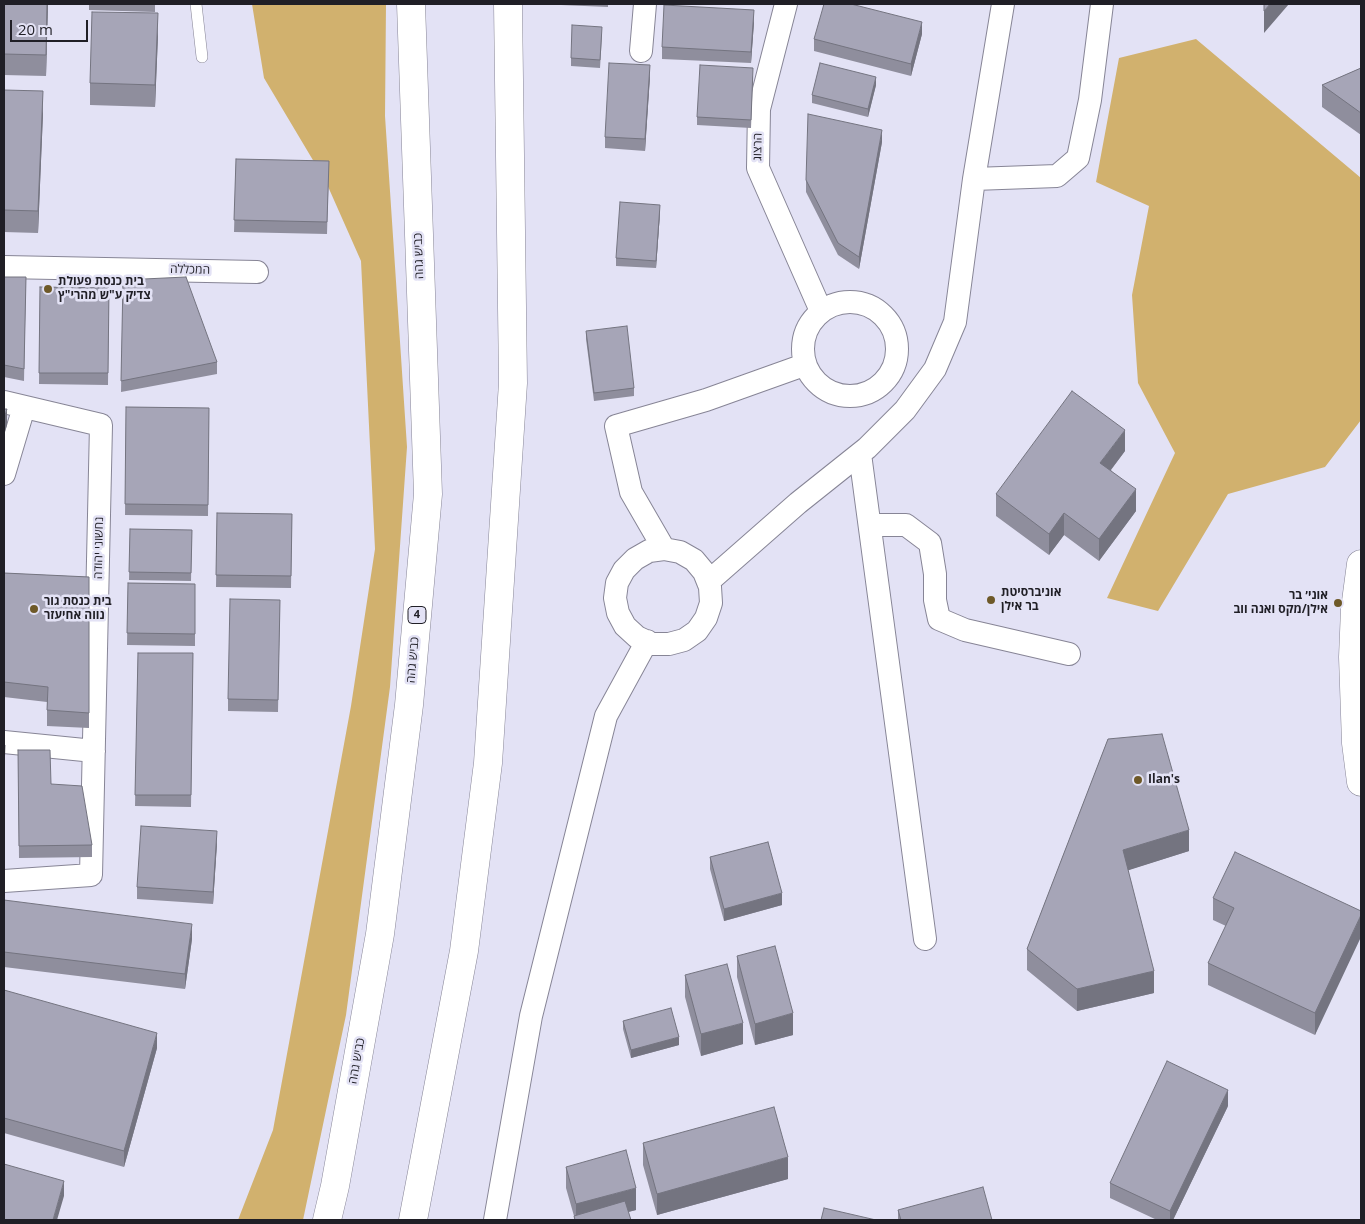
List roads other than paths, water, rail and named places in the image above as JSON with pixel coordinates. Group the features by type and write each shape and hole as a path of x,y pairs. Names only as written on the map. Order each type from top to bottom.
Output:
{"main road":[{"name":"כביש גהה","path":"327,1220 335,1186 380,934 409,705 428,494 410,4"},
{"path":"412,1220 464,951 488,763 513,382 508,4"},
{"path":"1361,564 1355,609 1352,657 1356,743 1361,782"}],"street":[{"path":"641,51 645,4"},
{"name":"הרצוג","path":"786,4 759,109 758,168 821,311"},
{"path":"708,582 798,503 860,454 905,410 935,369 955,322 974,179 1003,4"},
{"path":"974,179 1058,176 1078,158 1090,100 1102,4"},
{"name":"המכללה","path":"4,267 257,272"},
{"path":"851,301 866,304 880,312 890,324 896,339 897,355 892,370 883,383 870,392 855,396 839,396 824,389 812,378 804,364 802,350 804,335 810,322 821,311 835,304 851,301"},
{"path":"664,549 632,492 616,426 706,400 804,364"},
{"name":"נחשוני יהודה","path":"4,474 14,404 102,425 91,875 4,881"},
{"path":"860,454 925,940"},
{"path":"870,525 906,525 930,544 935,574 935,600 939,619 964,630 1069,654"},
{"path":"664,549 680,552 694,560 704,572 708,582 711,603 706,618 697,631 684,640 669,644 652,644 637,637 625,626 618,613 617,583 624,570 635,559 649,551 664,549"},
{"path":"495,1220 531,1016 606,716 647,641"},
{"path":"4,742 94,751"}],"lane":[{"path":"196,4 202,57"}],"place":[{"name":"בית כנסת פעולת צדיק ע\"ש מהרי\"ץ","path":"48,289"},
{"name":"אוניברסיטת בר אילן","path":"991,600"},
{"name":"אוני׳ בר אילן/מקס ואנה ווב","path":"1338,603"},
{"name":"בית כנסת גור נווה אחיעזר","path":"34,609"},
{"name":"Ilan's","path":"1138,780"}]}
